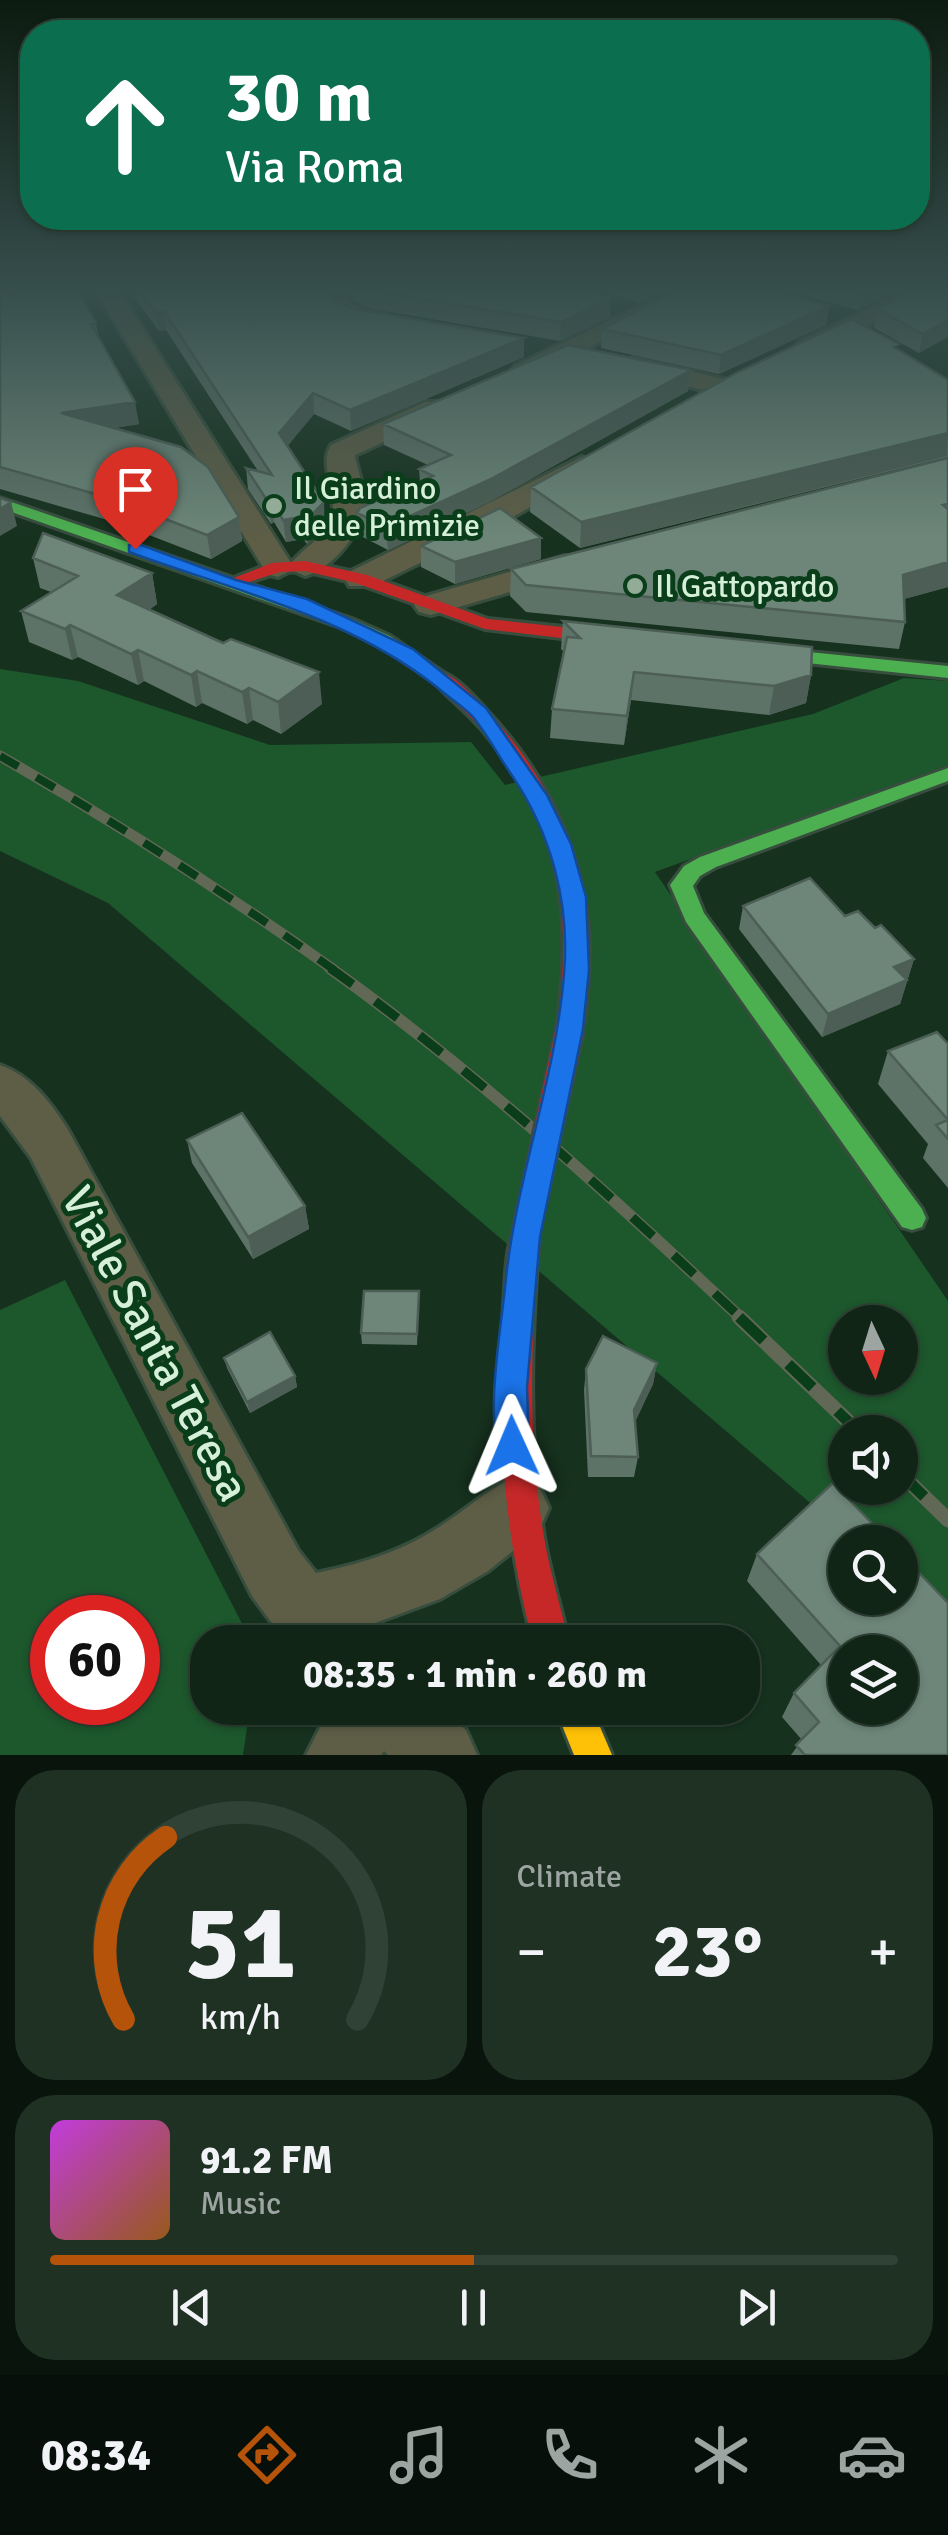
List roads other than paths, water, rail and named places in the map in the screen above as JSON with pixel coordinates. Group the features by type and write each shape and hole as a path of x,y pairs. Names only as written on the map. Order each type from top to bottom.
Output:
{"main road":[{"path":"0,503 230,583 300,603 388,642 443,680 479,712 509,750 554,832 574,897 577,970 570,1029 525,1237 511,1387 517,1508 546,1625"},
{"path":"230,583 292,567 361,579 485,624 654,643"},
{"path":"713,649 948,672"},
{"path":"912,1218 694,916 681,885 692,871 708,862 948,774"},
{"path":"581,1725 593,1755"}],"street":[{"path":"162,373 292,567 342,530 348,517 350,504 341,452 457,399"},
{"path":"493,384 519,373"},
{"path":"669,373 722,387"},
{"path":"688,406 752,373"},
{"path":"361,579 502,511 603,454"},
{"path":"432,605 584,561 538,537 502,511"},
{"name":"Viale Santa Teresa","path":"0,1085 32,1116 50,1143 275,1572 312,1625"},
{"name":"Viale Santa Teresa","path":"315,1625 377,1593 432,1571 517,1508"},
{"path":"342,1755 359,1725"},
{"path":"407,1725 441,1755"}],"railway":[{"path":"0,756 170,859 334,970"},
{"path":"330,968 490,1093 742,1319"},
{"path":"739,1317 841,1415"},
{"path":"918,1491 948,1520"}],"place":[{"name":"Il Giardino delle Primizie","path":"274,506"},
{"name":"Il Gattopardo","path":"635,586"}]}
